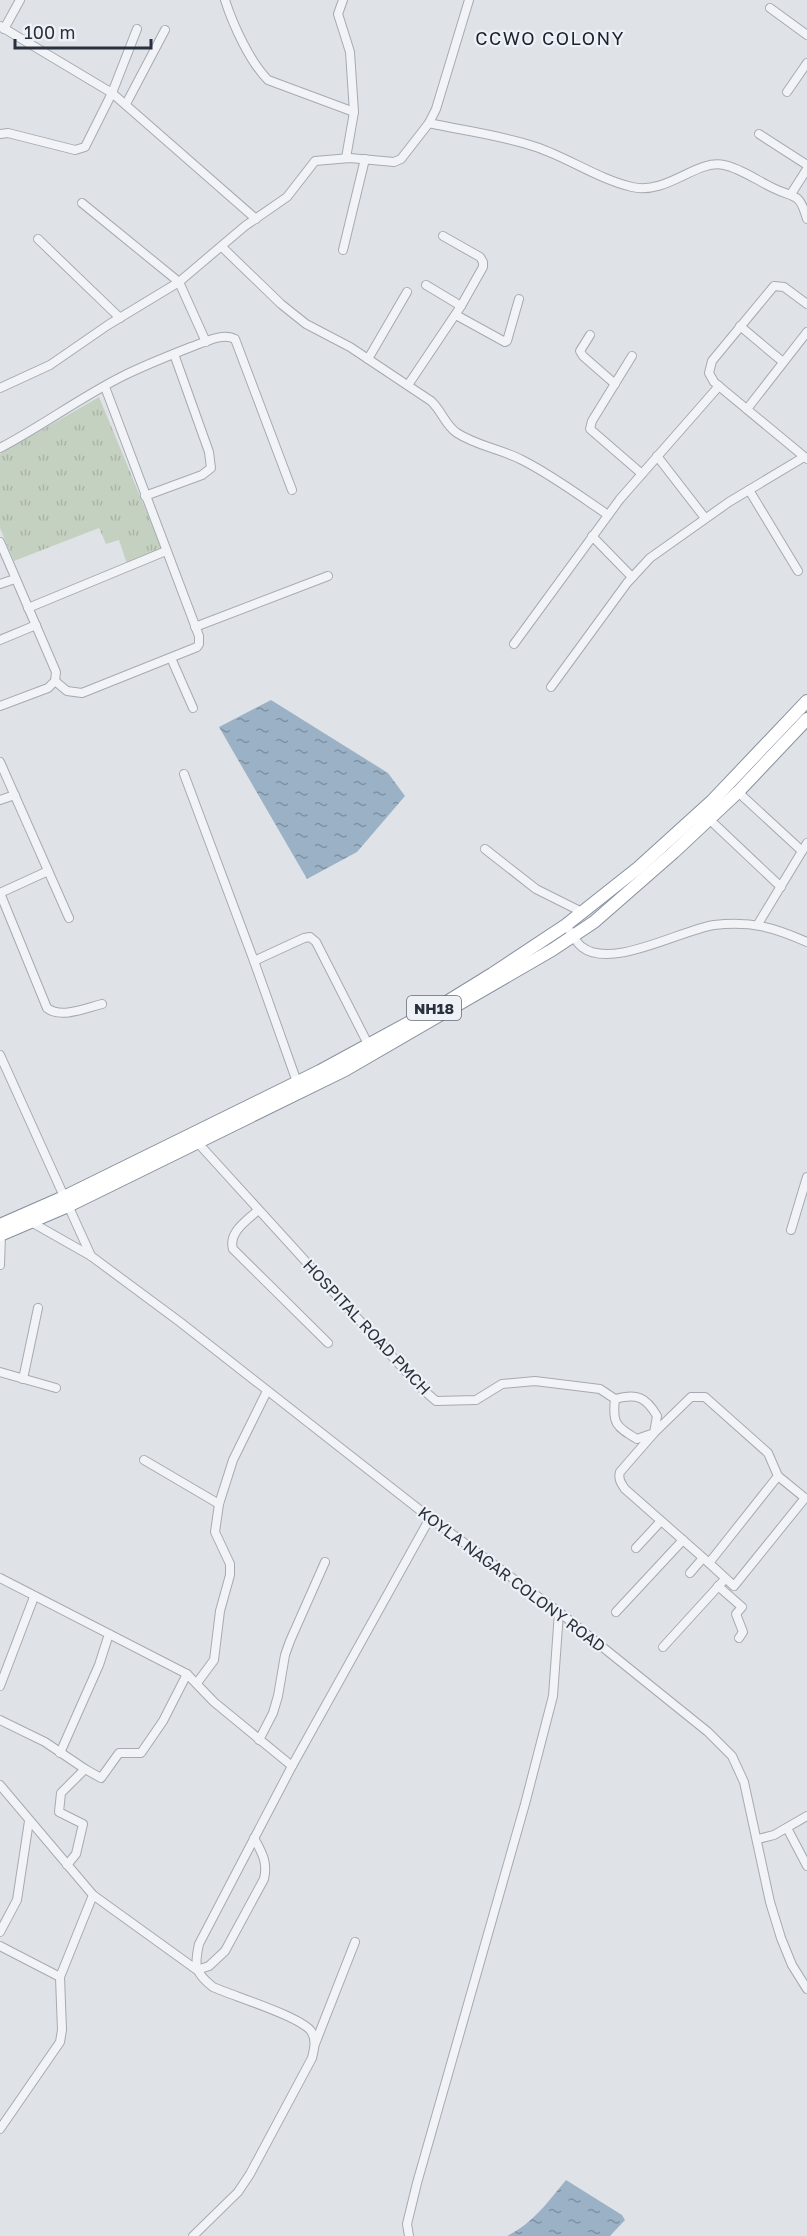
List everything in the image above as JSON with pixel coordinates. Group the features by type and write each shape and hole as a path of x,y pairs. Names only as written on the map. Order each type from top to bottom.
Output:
{"highway":[{"name":"NH18","path":"0,1235 31,1222 297,1082 322,1075 368,1044 445,1003 566,925 638,868 712,801 807,701"},
{"name":"NH18","path":"0,1225 66,1202 198,1143 322,1075 408,1035 573,937 614,905 738,792 807,719"}],"street":[{"path":"21,0 2,28 112,93 256,219"},
{"path":"225,0 229,13 258,71 268,80 354,112"},
{"path":"343,0 338,14 350,52 354,112 346,158"},
{"path":"0,388 50,364 179,282 256,219 287,197 315,161 346,158 394,162 401,159 429,123 470,0"},
{"path":"771,8 807,35"},
{"path":"0,134 8,133 81,149 85,147 112,93 137,28"},
{"path":"126,104 165,30"},
{"path":"787,92 807,63"},
{"path":"429,123 528,144 560,156 612,181 636,188 663,185 705,167 722,164 779,191 791,194 800,202 807,219"},
{"path":"759,134 807,167 791,194"},
{"path":"343,250 365,159"},
{"path":"82,203 179,282 206,342"},
{"path":"408,386 462,306 483,267 480,257 443,236"},
{"path":"38,239 120,318"},
{"path":"222,247 281,304 300,319 368,359 435,405 443,420 457,433 520,458 608,515"},
{"path":"426,285 462,306"},
{"path":"551,687 632,577 660,549 748,490 806,458 719,386 710,377 710,366 774,286 784,287 807,304"},
{"path":"368,359 407,292"},
{"path":"456,315 505,342 519,299"},
{"path":"740,326 783,362"},
{"path":"747,409 807,332"},
{"path":"590,335 580,351 615,384"},
{"path":"0,448 122,377 174,354 226,336 234,339 292,490"},
{"path":"145,496 202,475 211,468 209,452 174,354"},
{"path":"632,356 592,421 590,429 642,474"},
{"path":"514,644 608,515 719,386"},
{"path":"55,681 67,691 82,693 197,647 200,640 105,387"},
{"path":"657,456 705,518"},
{"path":"748,490 798,571"},
{"path":"592,536 632,577"},
{"path":"0,542 56,672 55,681 48,688 0,706"},
{"path":"28,608 166,551"},
{"path":"195,627 328,576"},
{"path":"0,584 15,579"},
{"path":"0,640 36,625"},
{"path":"171,658 193,708"},
{"path":"0,762 69,918"},
{"path":"184,774 297,1082"},
{"path":"738,792 802,851"},
{"path":"0,800 15,795"},
{"path":"709,819 781,887"},
{"path":"758,924 807,843"},
{"path":"485,849 536,888 582,912"},
{"path":"48,871 0,893 47,1008 54,1013 63,1013 102,1004"},
{"path":"566,925 583,948 606,954 644,948 693,930 713,926 758,924 807,942"},
{"path":"254,961 310,937 316,942 368,1044"},
{"name":"KOYLA NAGAR COLONY ROAD","path":"0,1055 91,1257"},
{"name":"HOSPITAL ROAD PMCH","path":"198,1143 436,1401 477,1400 502,1383 535,1381 600,1389 615,1399"},
{"path":"791,1230 807,1177"},
{"path":"258,1210 233,1234 231,1242 233,1249 328,1343"},
{"name":"KOYLA NAGAR COLONY ROAD","path":"31,1222 91,1257 180,1322 430,1518 558,1612 701,1726 732,1756 744,1782 770,1902 781,1938 792,1965 807,1989"},
{"path":"0,1235 0,1265"},
{"path":"23,1379 38,1308"},
{"path":"0,1372 56,1388"},
{"path":"197,1683 214,1660 220,1611 230,1575 231,1563 215,1532 219,1504 233,1460 267,1391"},
{"path":"635,1396 650,1404 657,1416 654,1433 637,1439 620,1429 613,1416 615,1399 635,1396"},
{"path":"691,1397 705,1397 768,1453 778,1476 805,1498 734,1586 625,1489 618,1477 654,1433 691,1397"},
{"path":"144,1460 219,1504"},
{"path":"690,1573 706,1561 778,1476"},
{"path":"315,2044 311,2032 297,2021 213,1987 202,1979 197,1970 196,1958 199,1944 292,1766 430,1518"},
{"path":"636,1548 661,1521"},
{"path":"616,1612 683,1540"},
{"path":"259,1740 273,1713 285,1655 325,1562"},
{"path":"0,1578 187,1674 214,1702 292,1766"},
{"path":"663,1647 725,1578"},
{"path":"718,1586 742,1607 736,1614 742,1632 739,1638"},
{"path":"0,1686 34,1597"},
{"path":"409,2236 407,2224 417,2183 525,1803 553,1696 558,1612"},
{"path":"60,1753 99,1665 109,1634"},
{"path":"0,1720 45,1742 101,1778 119,1753 141,1753 163,1721 187,1674"},
{"path":"67,1865 76,1854 83,1824 59,1812 61,1792 85,1769"},
{"path":"0,1785 93,1895 197,1970"},
{"path":"758,1839 774,1835 807,1816"},
{"path":"0,1932 17,1900 29,1821"},
{"path":"787,1828 807,1866"},
{"path":"197,1970 209,1966 225,1951 264,1879 265,1858 254,1838"},
{"path":"0,2129 60,2042 62,2030 60,1977 93,1895"},
{"path":"193,2236 237,2192 250,2174 312,2058 315,2044 355,1942"},
{"path":"0,1946 60,1977"}],"green space":[{"path":"99,397 162,549 127,564 119,540 106,544 99,528 14,561 0,528 0,454"}],"water":[{"path":"271,700 388,773 405,796 357,852 307,879 219,727"},
{"path":"566,2180 622,2215 625,2220 610,2236 507,2236 532,2218"}],"district":[{"name":"CCWO COLONY","path":"550,38"}]}
